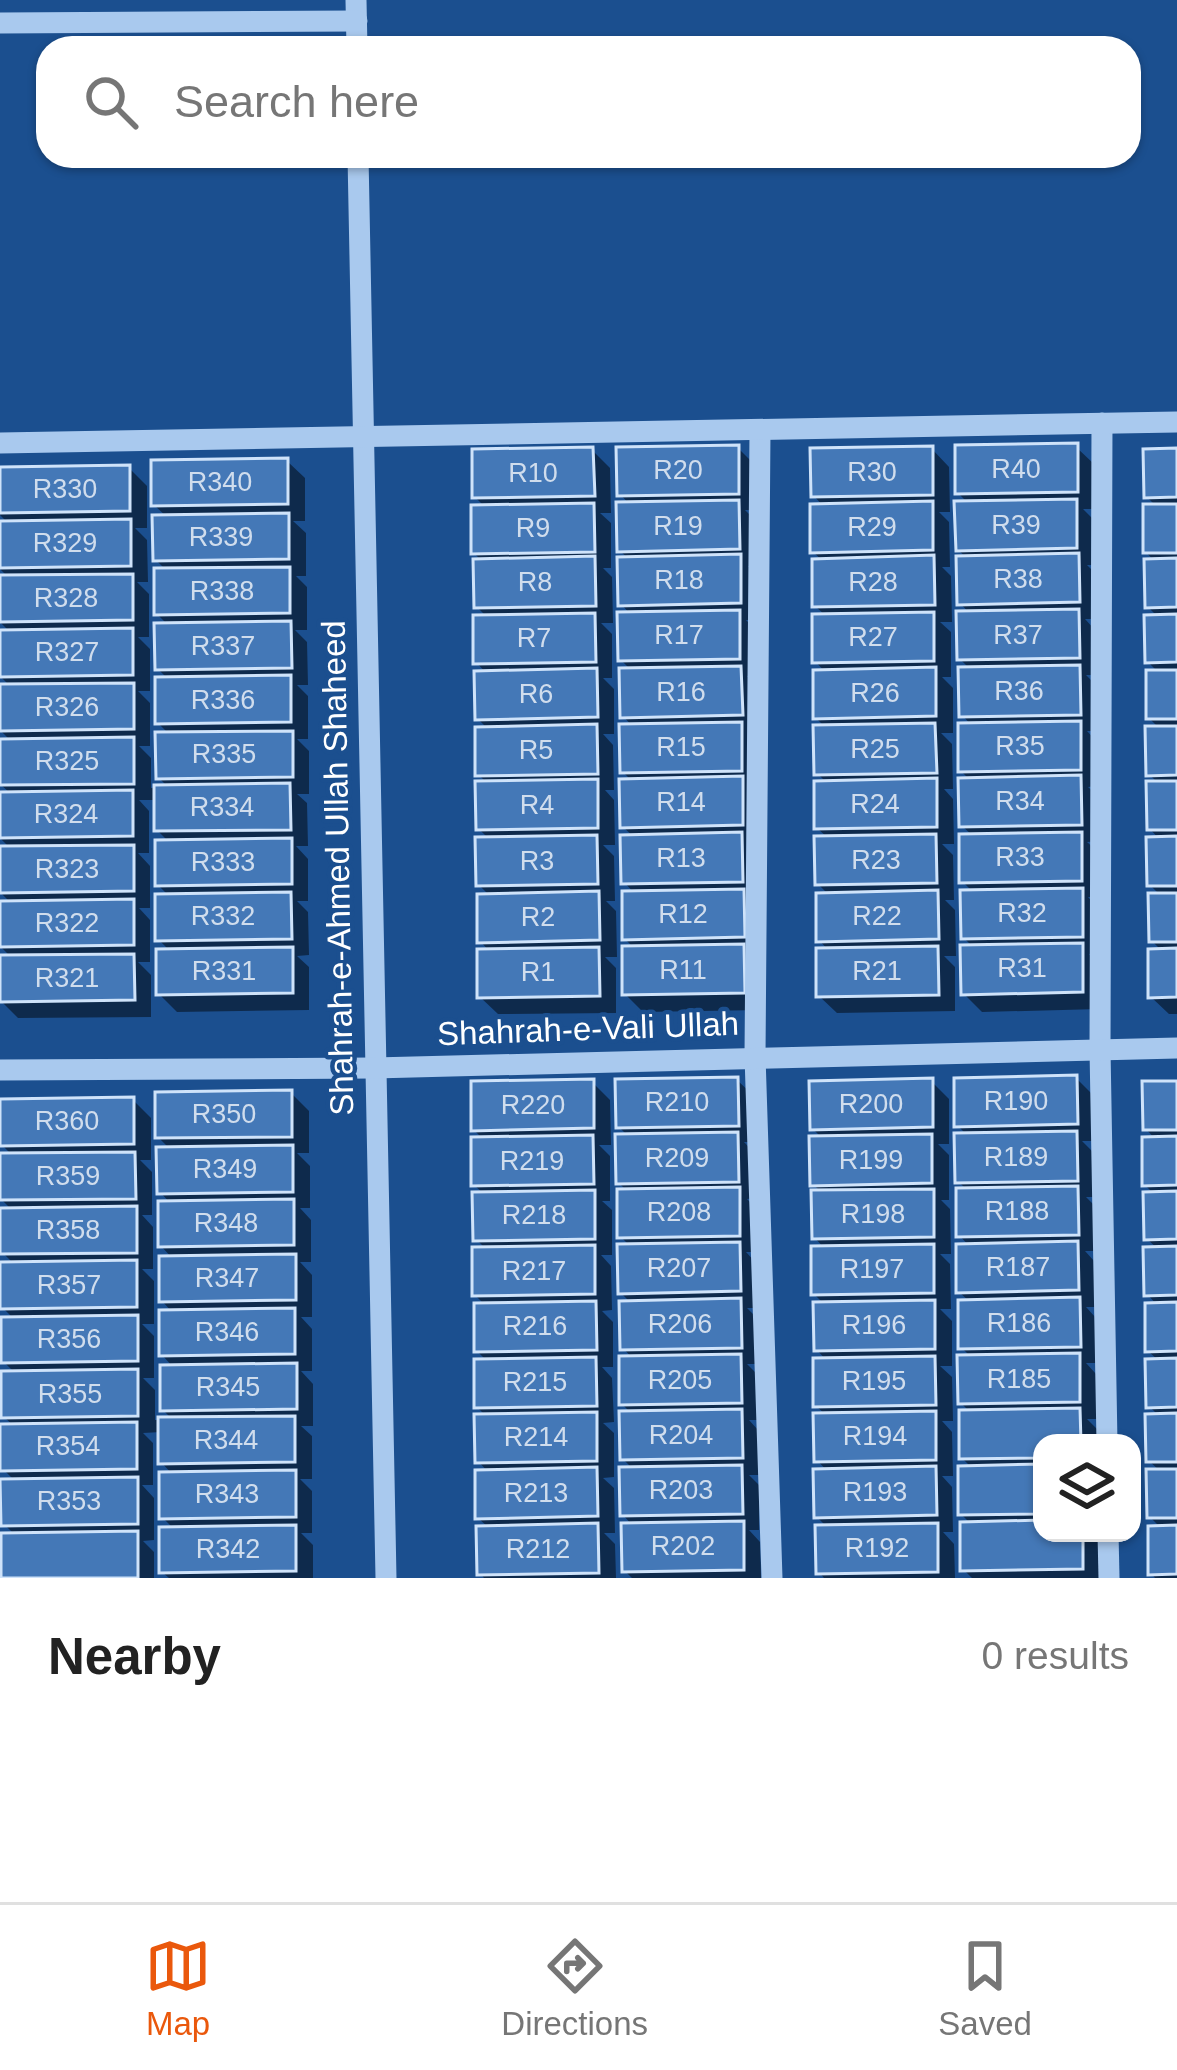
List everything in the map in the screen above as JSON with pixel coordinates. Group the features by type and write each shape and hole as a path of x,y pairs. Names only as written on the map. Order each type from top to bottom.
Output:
{"street":[{"path":"0,23 356,11"},
{"name":"Shahrah-e-Ahmed Ullah Shaheed","path":"358,168 386,1578"},
{"path":"0,443 1177,422"},
{"path":"1102,423 1100,1049 1107,1434"},
{"path":"760,430 755,1056 772,1578"},
{"name":"Shahrah-e-Vali Ullah","path":"0,1070 374,1068 1177,1048"},
{"path":"1108,1542 1109,1578"}],"building":[{"path":"1078,443 1078,492 955,494 955,445"},
{"path":"739,445 739,494 617,496 616,447"},
{"path":"933,446 933,495 811,497 810,448"},
{"path":"593,447 595,496 472,498 472,449"},
{"path":"1177,448 1177,497 1144,498 1143,449"},
{"path":"288,458 288,504 151,506 151,460"},
{"path":"130,465 130,511 0,513 0,467"},
{"path":"1077,499 1077,548 956,551 954,501"},
{"path":"739,500 740,549 617,552 616,502"},
{"path":"933,501 933,550 810,553 810,504"},
{"path":"594,503 595,552 471,554 471,505"},
{"path":"1143,504 1177,504 1177,553 1143,553"},
{"path":"289,513 289,559 153,561 152,515"},
{"path":"131,519 131,566 0,568 0,521"},
{"path":"1079,553 1080,602 957,605 956,556"},
{"path":"741,554 741,603 618,606 617,557"},
{"path":"934,555 935,605 812,607 812,559"},
{"path":"595,556 596,606 474,608 473,559"},
{"path":"1177,558 1177,607 1145,608 1144,559"},
{"path":"290,567 290,613 154,615 154,568"},
{"path":"133,574 133,620 0,622 0,575"},
{"path":"1079,609 1080,658 957,660 956,611"},
{"path":"740,610 740,659 618,661 617,612"},
{"path":"934,612 934,661 812,663 812,614"},
{"path":"595,613 596,662 473,664 473,615"},
{"path":"1177,614 1177,662 1145,663 1144,615"},
{"path":"291,621 292,668 155,670 154,623"},
{"path":"133,628 133,675 0,677 0,630"},
{"path":"1080,665 1081,715 959,717 958,667"},
{"path":"741,666 743,715 620,718 619,668"},
{"path":"936,667 936,716 813,719 813,670"},
{"path":"597,668 598,717 475,720 474,671"},
{"path":"1146,670 1177,670 1177,719 1146,719"},
{"path":"291,675 291,722 155,724 155,677"},
{"path":"134,683 134,729 0,731 0,684"},
{"path":"1081,721 1081,770 958,772 958,723"},
{"path":"742,722 742,771 620,773 619,724"},
{"path":"935,723 937,773 814,775 813,725"},
{"path":"597,724 598,774 475,776 475,727"},
{"path":"1145,726 1177,726 1177,775 1146,776"},
{"path":"293,731 293,777 156,779 155,732"},
{"path":"134,737 134,784 0,785 0,739"},
{"path":"1081,775 1082,825 959,827 958,778"},
{"path":"743,776 743,825 620,828 619,779"},
{"path":"937,778 937,827 814,829 814,781"},
{"path":"598,779 598,828 476,830 475,781"},
{"path":"1146,781 1177,781 1177,830 1147,830"},
{"path":"290,783 291,830 154,831 154,785"},
{"path":"133,790 133,836 0,838 0,792"},
{"path":"742,832 743,882 621,884 620,835"},
{"path":"1082,832 1082,881 959,883 959,834"},
{"path":"936,834 937,883 815,885 814,836"},
{"path":"597,835 598,884 476,886 475,837"},
{"path":"1177,836 1177,886 1147,886 1146,837"},
{"path":"292,838 292,884 155,886 155,840"},
{"path":"134,845 134,891 0,893 0,846"},
{"path":"1083,888 1083,937 961,939 960,890"},
{"path":"744,889 745,937 622,940 622,891"},
{"path":"938,890 939,939 816,942 816,893"},
{"path":"599,891 600,940 477,943 477,894"},
{"path":"291,892 292,939 155,941 155,894"},
{"path":"1148,893 1177,893 1177,942 1149,942"},
{"path":"134,899 134,945 0,947 0,901"},
{"path":"1083,943 1083,992 961,995 960,945"},
{"path":"744,944 745,993 622,995 622,946"},
{"path":"938,946 939,995 816,997 816,948"},
{"path":"293,947 293,993 156,995 156,949"},
{"path":"599,947 600,996 477,998 477,949"},
{"path":"1177,948 1177,997 1148,998 1148,949"},
{"path":"134,954 135,1000 0,1002 0,955"},
{"path":"1077,1075 1078,1124 954,1127 954,1078"},
{"path":"738,1077 739,1126 616,1128 615,1079"},
{"path":"933,1078 933,1127 810,1130 809,1081"},
{"path":"594,1079 594,1128 471,1131 471,1081"},
{"path":"1142,1081 1177,1081 1177,1130 1143,1130"},
{"path":"292,1090 292,1137 155,1138 155,1092"},
{"path":"134,1097 134,1144 0,1146 0,1099"},
{"path":"1077,1131 1078,1181 955,1183 954,1133"},
{"path":"738,1132 739,1182 616,1184 615,1134"},
{"path":"932,1134 932,1183 810,1186 809,1136"},
{"path":"593,1135 594,1184 471,1186 471,1137"},
{"path":"1177,1136 1177,1185 1142,1186 1142,1137"},
{"path":"293,1145 293,1192 157,1194 156,1147"},
{"path":"135,1152 136,1199 0,1200 0,1153"},
{"path":"1078,1186 1079,1235 956,1237 956,1188"},
{"path":"740,1187 740,1236 617,1238 617,1189"},
{"path":"934,1189 934,1237 812,1239 811,1190"},
{"path":"595,1190 595,1239 473,1241 472,1192"},
{"path":"1177,1191 1177,1239 1144,1240 1143,1192"},
{"path":"294,1199 294,1245 158,1247 158,1201"},
{"path":"137,1206 137,1253 0,1254 0,1208"},
{"path":"1078,1241 1079,1290 956,1293 956,1244"},
{"path":"740,1242 741,1291 618,1294 617,1244"},
{"path":"934,1244 934,1293 811,1295 811,1246"},
{"path":"595,1245 595,1294 472,1296 472,1247"},
{"path":"1177,1246 1177,1295 1144,1296 1143,1247"},
{"path":"296,1254 296,1300 159,1302 159,1256"},
{"path":"137,1260 137,1307 0,1309 0,1262"},
{"path":"1080,1297 1081,1347 958,1349 958,1300"},
{"path":"741,1298 742,1348 620,1350 619,1301"},
{"path":"935,1300 935,1349 814,1351 813,1302"},
{"path":"596,1301 597,1350 474,1352 474,1303"},
{"path":"1177,1302 1177,1351 1145,1352 1145,1303"},
{"path":"295,1308 295,1354 159,1356 159,1310"},
{"path":"138,1315 138,1361 1,1363 1,1317"},
{"path":"1080,1353 1080,1402 958,1404 957,1355"},
{"path":"741,1354 742,1403 619,1405 619,1356"},
{"path":"935,1356 936,1405 813,1407 813,1358"},
{"path":"596,1357 597,1406 474,1408 474,1359"},
{"path":"1177,1358 1177,1407 1146,1408 1145,1359"},
{"path":"297,1363 297,1409 160,1411 160,1365"},
{"path":"138,1369 138,1416 1,1418 1,1371"},
{"path":"1080,1408 1081,1434 1033,1434 1033,1458 959,1459 959,1410"},
{"path":"742,1409 743,1458 620,1460 619,1411"},
{"path":"936,1411 936,1460 814,1462 813,1413"},
{"path":"597,1412 597,1461 475,1463 474,1414"},
{"path":"1177,1413 1177,1462 1146,1462 1145,1414"},
{"path":"295,1416 295,1462 158,1464 158,1417"},
{"path":"137,1422 137,1469 0,1471 0,1424"},
{"path":"1033,1464 1033,1514 958,1515 958,1466"},
{"path":"742,1465 743,1514 620,1516 619,1467"},
{"path":"936,1466 937,1515 814,1518 813,1469"},
{"path":"597,1467 598,1516 475,1519 475,1470"},
{"path":"1146,1469 1177,1469 1177,1518 1147,1518"},
{"path":"296,1470 296,1517 159,1519 159,1472"},
{"path":"138,1477 138,1524 1,1526 0,1479"},
{"path":"1033,1520 1033,1542 1083,1542 1083,1569 960,1571 960,1522"},
{"path":"744,1521 744,1570 622,1572 621,1523"},
{"path":"598,1523 599,1573 477,1575 476,1526"},
{"path":"938,1523 938,1572 816,1574 815,1525"},
{"path":"296,1525 296,1571 159,1573 159,1527"},
{"path":"1177,1525 1177,1574 1148,1575 1148,1526"},
{"path":"138,1531 138,1578 1,1578 1,1533"}]}
